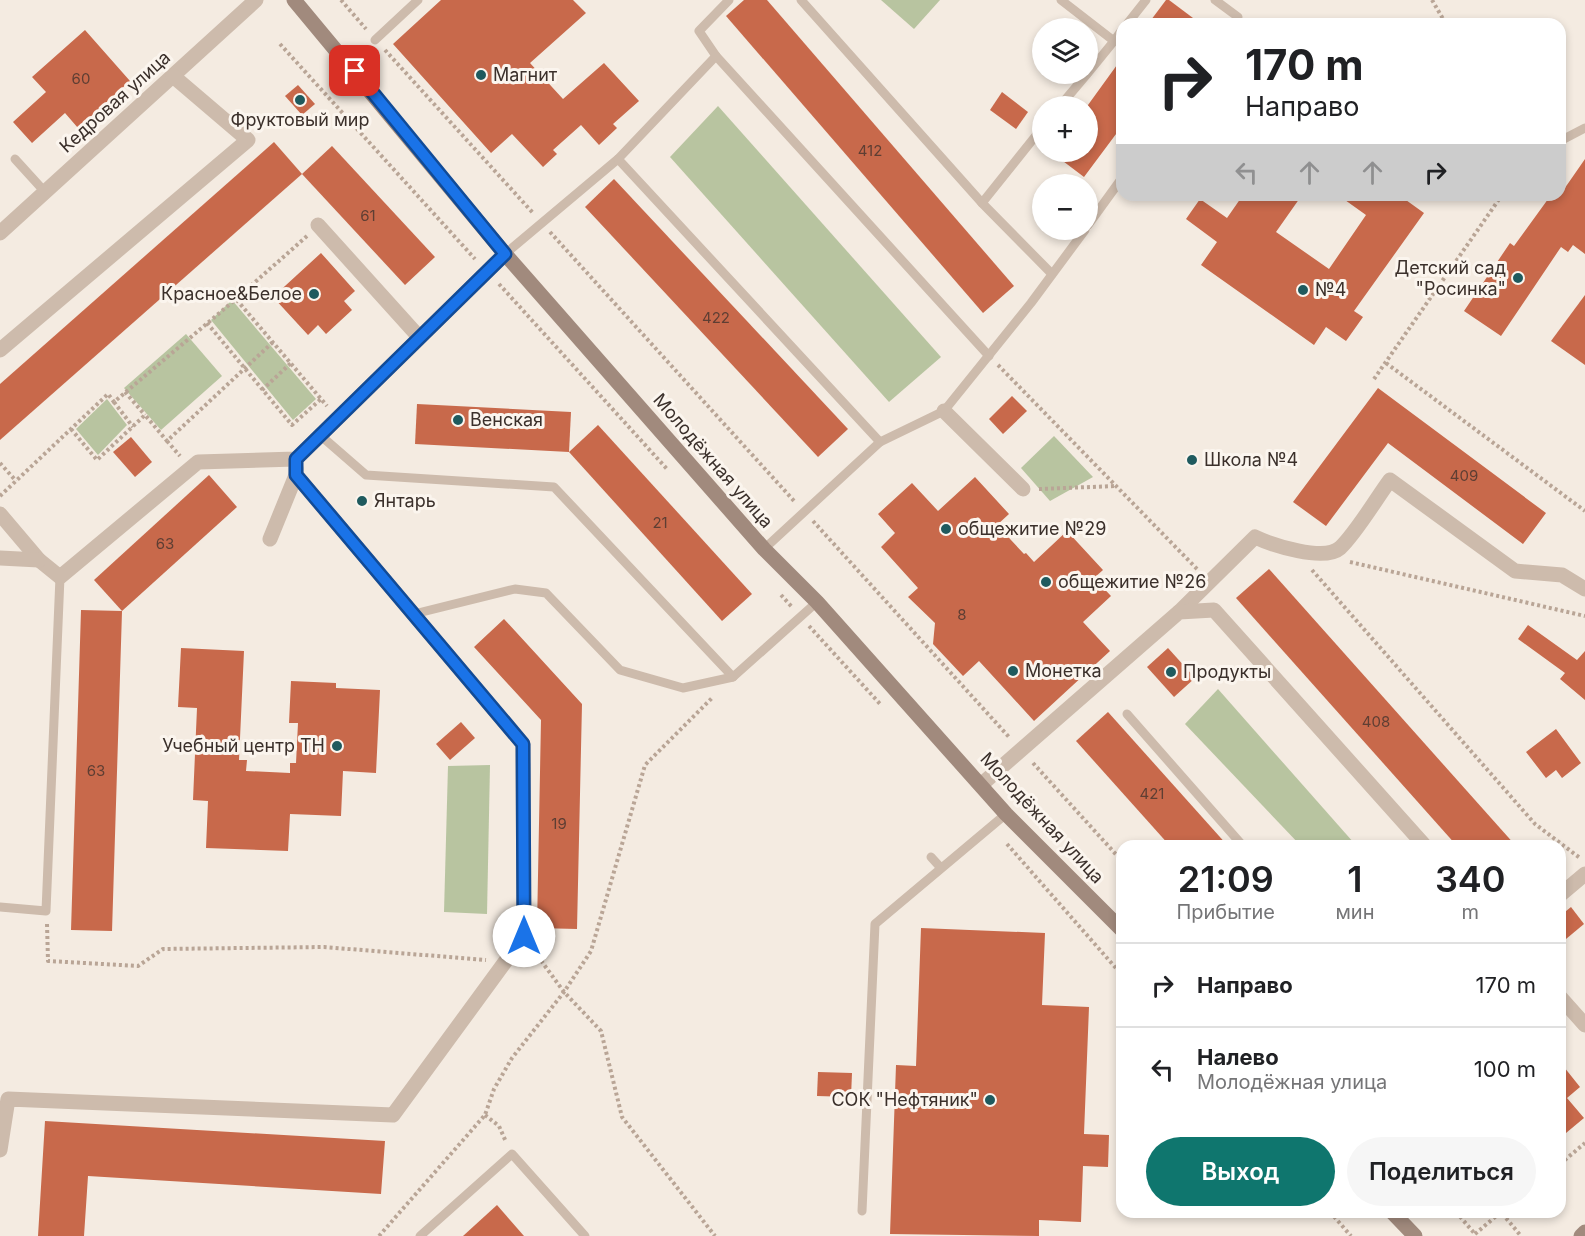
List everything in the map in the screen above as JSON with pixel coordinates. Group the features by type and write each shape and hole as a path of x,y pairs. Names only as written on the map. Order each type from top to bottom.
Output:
{"street":[{"name":"Кедровая улица","path":"0,234 256,0"},
{"name":"Молодёжная улица","path":"294,0 505,254 764,549 817,602 982,784 1006,814 1116,924"},
{"path":"0,350 248,140 173,75"},
{"path":"318,225 419,337"},
{"path":"0,514 39,560 60,577 198,462 296,459 505,254"},
{"path":"944,411 1023,489"},
{"path":"270,539 296,475 296,459"},
{"path":"0,1150 8,1099 393,1115 524,936 523,744 296,475"},
{"path":"982,784 1022,752 1179,612 1255,537 1275,547 1320,554 1339,549 1390,480 1515,572 1562,574 1585,589"},
{"path":"0,558 39,560"},
{"path":"1179,612 1215,610 1420,840"},
{"path":"1566,889 1585,874"},
{"path":"1566,1004 1585,1025"},
{"path":"1398,1218 1415,1236"},
{"path":"1581,1236 1585,1232"}],"lane":[{"path":"375,40 418,0"},
{"path":"729,0 699,31 716,56 989,356"},
{"path":"801,0 982,203 1052,274"},
{"path":"1061,0 1114,41"},
{"path":"1132,18 1146,0"},
{"path":"1215,0 1238,16 1237,18"},
{"path":"1098,60 1116,38"},
{"path":"505,254 618,159 716,56"},
{"path":"1068,96 1078,84"},
{"path":"1566,138 1585,129"},
{"path":"982,203 1032,140"},
{"path":"15,159 45,192"},
{"path":"618,159 879,442"},
{"path":"1098,211 1116,186"},
{"path":"764,549 879,442 944,411 989,356 1077,240"},
{"path":"320,435 366,475 554,487 733,677"},
{"path":"0,907 46,911 60,577"},
{"path":"414,614 515,590 546,593 620,670 683,688 733,677 817,602"},
{"path":"1127,714 1239,840"},
{"path":"862,1211 875,924 1006,814"},
{"path":"931,857 941,868"},
{"path":"420,1236 512,1154 585,1236"}],"path":[{"path":"341,0 1116,854"},
{"path":"1432,0 1442,18"},
{"path":"1374,379 1498,201"},
{"path":"114,402 236,299 318,225"},
{"path":"236,299 338,418"},
{"path":"207,324 292,425 321,399"},
{"path":"125,392 167,441 273,342"},
{"path":"989,356 1209,582"},
{"path":"262,390 291,363"},
{"path":"1386,363 1585,511"},
{"path":"0,496 108,394 133,427"},
{"path":"71,429 97,460 145,416"},
{"path":"0,463 16,481"},
{"path":"1023,489 1116,486"},
{"path":"1293,549 1535,824 1556,840"},
{"path":"1340,560 1585,616"},
{"path":"379,1236 484,1115 494,1089 512,1058 564,992 591,951 645,765 733,677"},
{"path":"1566,848 1585,862"},
{"path":"46,911 48,961 138,966 163,949 324,946 505,962"},
{"path":"524,936 564,992 602,1031 622,1117 714,1236"},
{"path":"484,1115 499,1126 512,1154"},
{"path":"1566,1159 1585,1143"},
{"path":"1335,1218 1351,1236"},
{"path":"1461,1218 1474,1235 1495,1218"},
{"path":"1507,1218 1521,1236"}],"green space":[{"path":"881,0 940,0 914,29"},
{"path":"718,106 941,357 889,402 670,157"},
{"path":"232,300 316,399 293,420 211,320"},
{"path":"186,334 222,376 161,430 124,388"},
{"path":"107,399 127,425 98,455 76,429"},
{"path":"1054,436 1093,477 1050,501 1021,468"},
{"path":"1218,689 1351,840 1295,840 1185,724"},
{"path":"490,765 487,914 444,912 448,766"}],"building":[{"name":"Магнит","path":"441,0 573,0 586,13 530,63 563,99 604,63 639,101 613,124 617,128 599,145 581,125 553,150 557,154 543,167 512,134 491,153 393,44"},
{"path":"744,0 767,0 1014,286 983,313 726,16"},
{"path":"1166,0 1169,0 1193,18 1152,18"},
{"path":"85,30 130,81 78,128 65,113 32,143 13,122 46,92 32,77"},
{"path":"1116,66 1116,134 1098,158 1098,96 1095,96"},
{"name":"Фруктовый мир","path":"298,85 315,104 302,115 285,96"},
{"path":"1002,92 1028,112 1016,129 990,110"},
{"path":"274,142 302,174 0,440 0,384"},
{"path":"332,146 435,257 405,285 302,174"},
{"path":"1585,159 1585,254 1573,245 1568,252 1561,247 1501,336 1464,311 1510,243 1514,246 1547,201 1566,201 1566,186"},
{"path":"1064,162 1095,162 1086,174 1080,174"},
{"path":"614,179 848,429 818,457 585,207"},
{"name":"№4","path":"1199,201 1203,201 1227,218 1239,201 1298,201 1276,232 1329,269 1366,215 1346,201 1407,201 1424,213 1354,311 1363,317 1346,341 1326,327 1314,345 1201,265 1217,242 1186,219"},
{"name":"Красное&Белое","path":"321,253 355,291 344,301 352,310 326,334 318,325 308,335 273,297"},
{"path":"1585,295 1585,365 1551,341"},
{"path":"1378,388 1546,513 1523,544 1388,443 1326,526 1293,502"},
{"path":"1012,396 1027,411 1003,434 989,419"},
{"path":"417,404 571,412 569,452 415,444"},
{"path":"598,425 752,594 722,621 569,452"},
{"path":"131,437 152,462 135,477 113,452"},
{"path":"209,475 237,507 122,611 94,580"},
{"path":"975,477 1009,514 997,525 1024,554 1026,553 1034,562 1067,531 1103,570 1094,578 1111,596 1083,622 1110,651 1034,721 979,661 963,676 933,644 935,623 908,597 918,588 881,547 895,533 878,514 912,483 938,511"},
{"path":"1269,569 1511,840 1452,840 1236,598"},
{"path":"81,610 122,611 112,931 71,930"},
{"path":"504,619 582,704 577,929 537,928 541,720 474,647"},
{"path":"1528,625 1577,660 1585,651 1585,700 1560,679 1565,673 1518,639"},
{"name":"Учебный центр ТН","path":"181,648 244,651 239,760 247,760 246,771 290,773 290,763 296,763 298,723 289,723 291,681 336,683 336,688 380,690 376,773 343,771 341,816 290,814 288,851 206,848 208,801 193,800 197,708 178,707"},
{"name":"Продукты","path":"1168,648 1195,678 1174,697 1147,667"},
{"path":"1108,712 1223,840 1165,840 1076,741"},
{"path":"461,722 475,738 450,760 436,744"},
{"path":"1556,729 1581,763 1562,778 1556,770 1546,778 1526,752"},
{"path":"1571,907 1584,924 1566,939 1566,911"},
{"name":"СОК \"Нефтяник\"","path":"921,928 1045,933 1042,1005 1089,1007 1084,1134 1109,1135 1108,1167 1083,1166 1081,1222 1039,1220 1039,1236 890,1234 896,1065 916,1066"},
{"path":"1566,1070 1580,1087 1567,1098 1584,1118 1566,1133"},
{"path":"818,1072 852,1073 851,1097 817,1096"},
{"path":"45,1121 385,1141 381,1194 88,1176 84,1236 38,1236"},
{"path":"497,1205 524,1236 463,1236"}],"place":[{"name":"Магнит","path":"481,75"},
{"name":"Фруктовый мир","path":"300,100"},
{"name":"Детский сад \"Росинка\"","path":"1518,278"},
{"name":"№4","path":"1303,290"},
{"name":"Красное&Белое","path":"314,294"},
{"name":"Венская","path":"458,420"},
{"name":"Школа №4","path":"1192,460"},
{"name":"Янтарь","path":"362,501"},
{"name":"общежитие №29","path":"946,529"},
{"name":"общежитие №26","path":"1046,582"},
{"name":"Монетка","path":"1013,671"},
{"name":"Продукты","path":"1171,672"},
{"name":"Учебный центр ТН","path":"337,746"},
{"name":"СОК \"Нефтяник\"","path":"990,1100"}],"route":[{"path":"355,71 505,254 486,270 296,459 296,475 523,744 524,936"}]}
